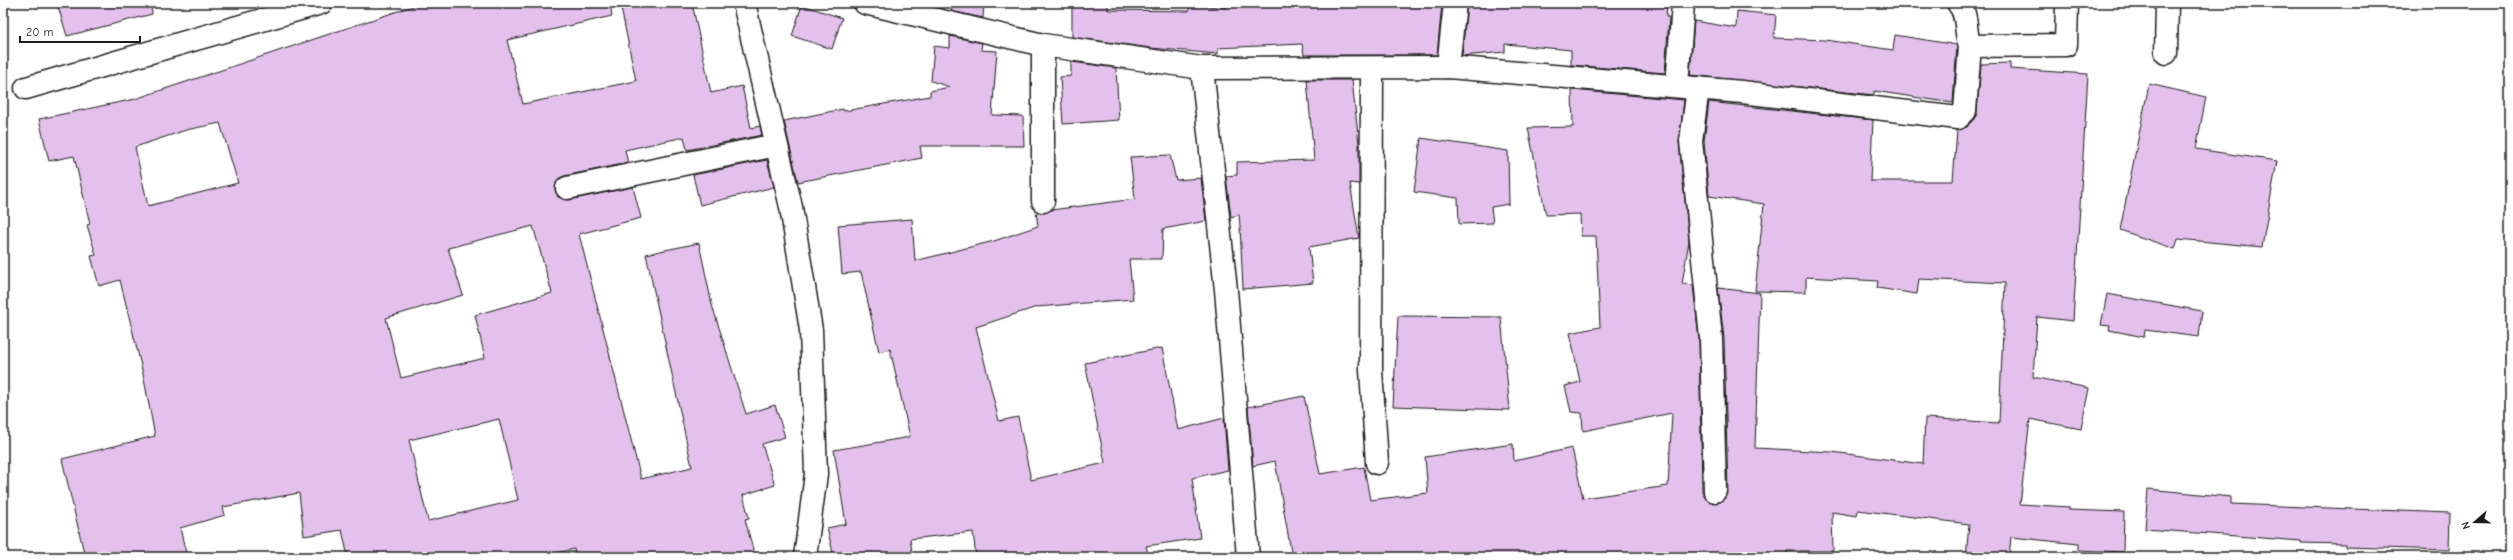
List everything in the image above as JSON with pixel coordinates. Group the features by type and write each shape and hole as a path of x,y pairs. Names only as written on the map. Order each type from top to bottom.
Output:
{"street":[{"path":"26,88 321,3"},
{"path":"744,3 791,207 810,330 816,474 805,557"},
{"path":"865,3 1043,45 1202,68 1448,68 1687,87 1958,118 1965,111 1970,46 1967,39 1964,11 1958,3"},
{"path":"1448,68 1455,3"},
{"path":"1683,3 1691,141 1711,338 1715,491"},
{"path":"1970,46 2066,45 2067,3"},
{"path":"2166,54 2167,3"},
{"path":"1043,45 1043,201"},
{"path":"1202,68 1226,290 1248,557"},
{"path":"1372,69 1371,370 1377,463"},
{"path":"567,188 776,144"}],"building":[{"path":"57,3 151,3 152,14 67,36"},
{"path":"422,3 610,3 612,16 507,40 523,104 636,81 620,3 692,3 711,93 742,86 751,128 760,126 762,135 687,150 684,137 625,150 628,163 564,176 558,179 555,190 558,197 569,200 633,187 641,218 579,234 641,479 692,467 646,254 699,243 712,305 746,414 775,405 785,437 762,444 775,485 743,495 749,518 745,519 755,557 576,557 574,549 538,557 348,557 342,530 304,536 299,493 223,507 225,515 180,528 187,557 85,557 62,459 155,436 143,374 120,280 99,286 91,256 96,255 87,225 90,224 74,156 49,161 39,119 135,99","holes":["220,123 238,183 148,206 135,147 186,130","533,226 552,293 475,315 485,358 401,378 386,318 463,295 448,248","499,419 518,500 428,521 409,440"]},
{"path":"952,3 984,3 983,18 951,11"},
{"path":"1072,3 1108,3 1108,10 1189,11 1190,4 1226,8 1226,3 1442,3 1437,55 1304,55 1302,44 1218,48 1218,54 1151,48 1072,37"},
{"path":"1467,3 1667,3 1666,17 1669,17 1665,73 1571,65 1571,50 1505,44 1505,52 1462,56"},
{"path":"802,5 842,18 832,49 792,36"},
{"path":"1737,11 1776,15 1774,38 1826,40 1893,50 1895,35 1957,45 1953,103 1874,91 1874,95 1690,75 1694,21 1736,28"},
{"path":"950,36 982,43 981,50 997,51 992,115 1023,116 1024,146 920,146 922,158 798,182 784,121 843,109 844,111 930,96 930,91 950,87 931,81 934,46 950,48"},
{"path":"1071,62 1116,68 1119,120 1063,124 1060,77 1071,76"},
{"path":"2010,63 2010,69 2088,74 2073,321 2037,317 2033,377 2089,388 2081,429 2030,419 2020,504 2069,507 2069,510 2124,512 2123,552 2079,550 2079,544 2011,537 2009,557 1966,557 1969,524 1858,510 1857,516 1832,512 1833,551 1787,551 1788,557 1292,557 1275,461 1253,466 1248,407 1304,396 1320,474 1364,467 1370,500 1428,493 1425,457 1513,444 1514,461 1572,448 1583,498 1668,486 1672,413 1583,431 1582,413 1571,412 1565,386 1580,382 1570,333 1600,327 1596,236 1581,236 1580,214 1546,215 1528,128 1573,127 1572,90 1684,100 1679,142 1689,241 1682,284 1693,285 1699,339 1702,491 1709,502 1721,502 1728,491 1724,338 1718,288 1760,293 1755,448 1832,452 1923,464 1925,418 1999,423 2005,283 1919,279 1917,294 1877,288 1878,281 1806,277 1806,292 1755,291 1764,204 1709,196 1704,141 1709,102 1873,120 1870,181 1953,181 1957,130 1967,127 1977,112 1981,64"},
{"path":"1307,80 1352,80 1359,144 1359,184 1350,183 1359,238 1309,247 1313,283 1243,289 1239,215 1231,217 1226,176 1237,175 1237,162 1314,160"},
{"path":"2149,84 2206,97 2196,149 2277,161 2262,247 2178,239 2175,249 2120,230"},
{"path":"1421,138 1508,151 1509,204 1491,207 1493,223 1459,224 1458,198 1414,192"},
{"path":"1170,155 1176,180 1201,178 1206,221 1163,229 1162,259 1129,259 1133,299 1037,307 976,327 999,421 1018,417 1031,480 1105,463 1085,363 1162,348 1178,430 1224,418 1228,470 1192,478 1200,538 1146,546 1149,557 976,557 973,532 910,539 913,557 834,557 827,528 846,524 834,450 910,437 890,349 879,352 861,272 842,274 838,225 912,219 915,261 994,241 1038,226 1036,212 1043,213 1051,210 1135,199 1130,157"},
{"path":"767,160 774,187 700,205 693,175"},
{"path":"2107,294 2202,311 2199,337 2145,330 2144,337 2109,330 2110,326 2101,325"},
{"path":"1398,316 1501,317 1510,410 1393,406"},
{"path":"2148,489 2231,497 2231,504 2450,513 2449,550 2345,547 2345,544 2301,543 2301,541 2145,529"}]}
